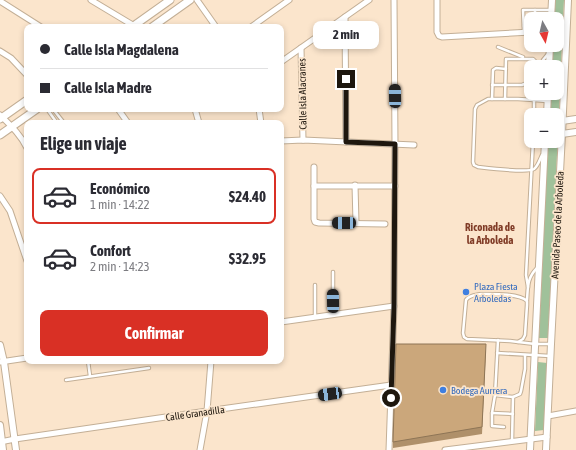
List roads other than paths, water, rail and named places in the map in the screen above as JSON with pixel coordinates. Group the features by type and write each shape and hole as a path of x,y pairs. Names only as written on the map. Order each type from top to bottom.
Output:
{"main road":[{"path":"138,24 170,0"},
{"path":"156,24 190,0"},
{"path":"1,117 24,102"},
{"path":"0,135 32,112"}],"street":[{"path":"91,0 129,24"},
{"path":"197,0 214,24"},
{"path":"255,24 289,0"},
{"path":"284,60 369,0"},
{"path":"389,450 394,306 394,0"},
{"path":"437,0 436,32 442,37 524,29"},
{"path":"551,10 552,0"},
{"name":"Avenida Paseo de la Arboleda","path":"563,108 568,0"},
{"path":"0,1 36,24"},
{"path":"345,16 346,142"},
{"name":"Calle Isla Alacranes","path":"301,48 303,140"},
{"path":"0,51 11,58 24,72"},
{"path":"550,53 550,60"},
{"path":"548,101 548,108"},
{"path":"1,117 12,126 24,141"},
{"path":"564,121 576,119"},
{"path":"564,134 576,132"},
{"path":"284,141 303,140 414,145"},
{"name":"Avenida Paseo de la Arboleda","path":"530,450 545,148"},
{"name":"Avenida Paseo de la Arboleda","path":"546,450 561,148"},
{"path":"314,167 315,222 385,224"},
{"path":"314,186 395,186"},
{"path":"355,186 356,223"},
{"path":"0,196 10,211 24,252"},
{"path":"284,322 394,306"},
{"path":"0,345 16,450"},
{"path":"2,362 24,358"},
{"path":"200,450 207,411 211,364"},
{"name":"Calle Granadilla","path":"1,442 207,411 391,386"},
{"path":"548,416 576,412"},
{"path":"0,425 3,450"},
{"path":"446,450 474,448 512,441 547,437"}],"lane":[{"path":"524,29 523,10 551,10"},
{"path":"498,47 525,58"},
{"path":"543,60 550,53"},
{"path":"505,99 506,58 525,58 534,60"},
{"path":"492,99 493,70 496,68 506,69"},
{"path":"492,85 506,86 524,84"},
{"path":"524,99 488,99 475,107 472,160 474,165 478,167 532,170 535,168 541,157 543,148"},
{"path":"534,108 534,100 548,101"},
{"path":"55,112 62,120"},
{"path":"528,287 526,275 533,148"},
{"path":"518,342 523,339 525,335 528,282 532,273 539,266"},
{"path":"333,272 333,315"},
{"path":"315,285 315,317"},
{"path":"527,301 520,296 481,294 467,298 464,337 467,339 551,344"},
{"path":"498,340 492,426 504,427"},
{"path":"497,353 550,356"},
{"path":"495,395 513,397 520,394 525,369 525,355"},
{"path":"88,364 90,376"},
{"path":"66,380 149,368"},
{"path":"512,441 513,397"},
{"path":"492,413 513,414"}],"place":[{"name":"Plaza Fiesta Arboledas","path":"466,292"},
{"name":"Bodega Aurrera","path":"443,390"}],"district":[{"name":"Riconada de la Arboleda","path":"490,233"}]}
